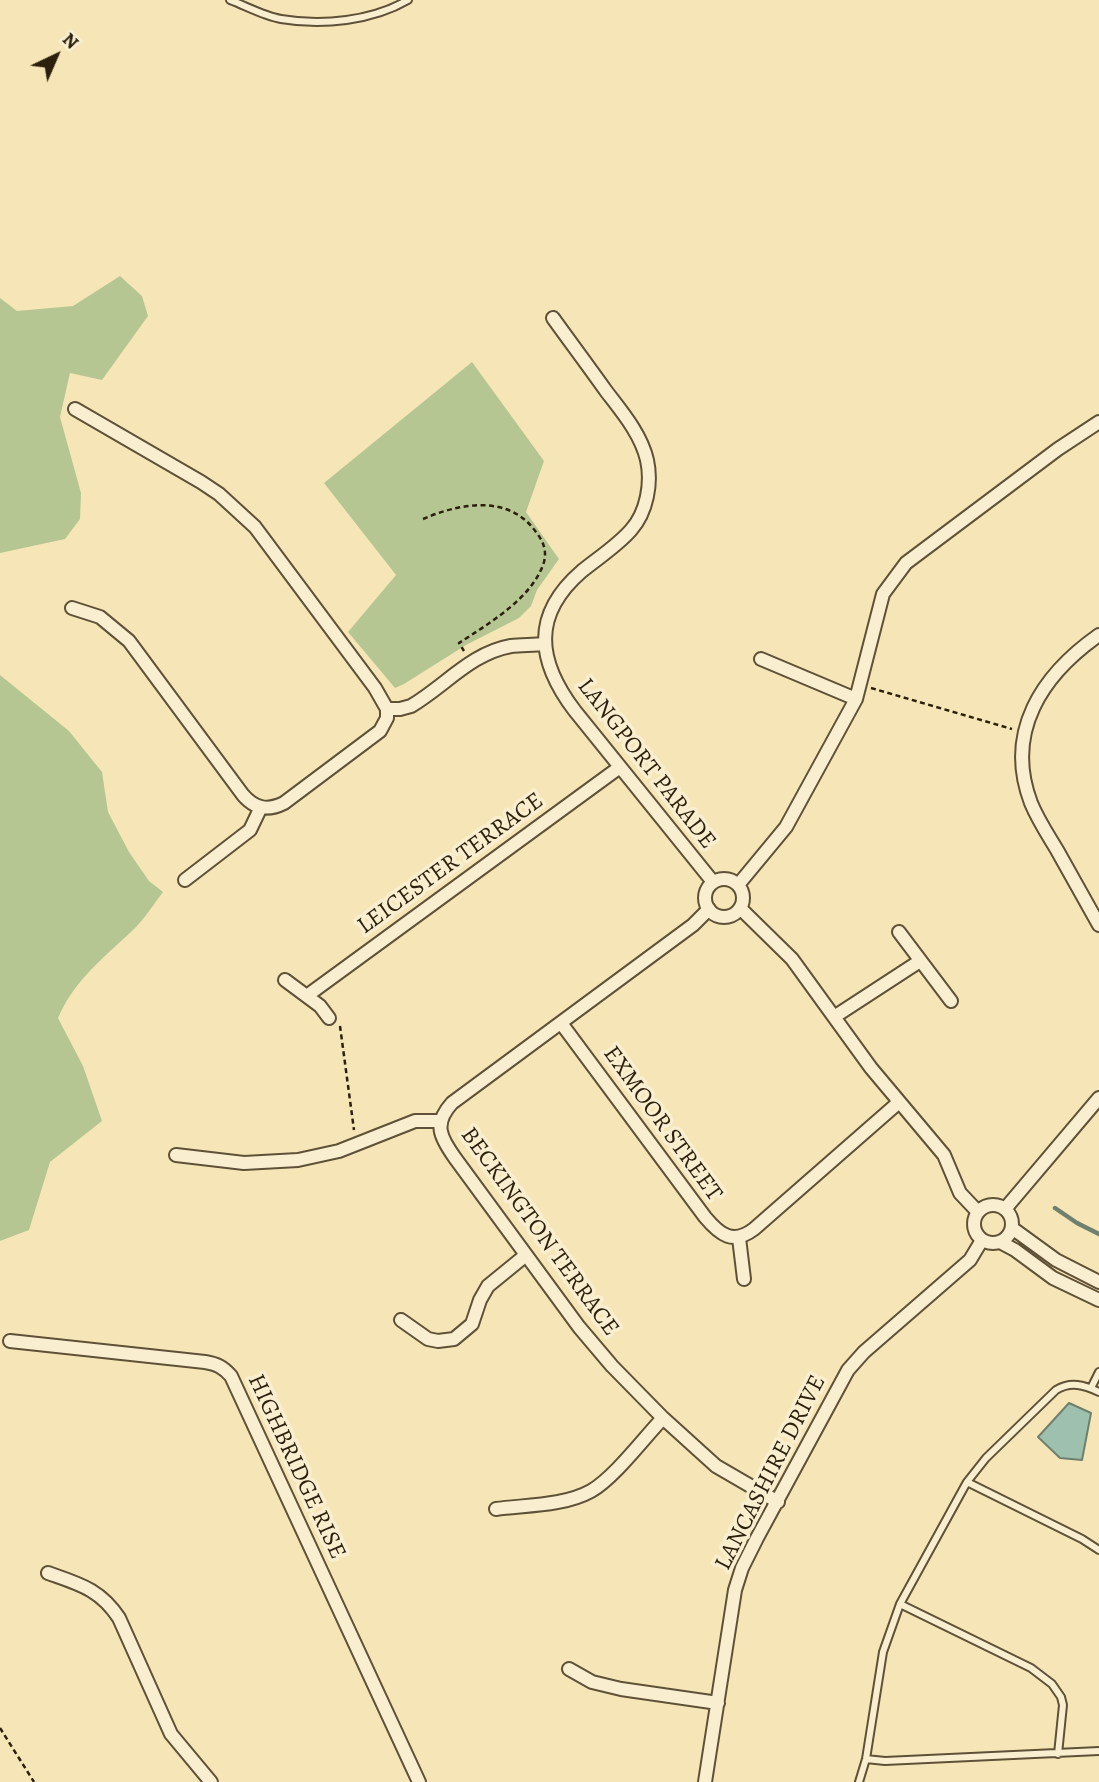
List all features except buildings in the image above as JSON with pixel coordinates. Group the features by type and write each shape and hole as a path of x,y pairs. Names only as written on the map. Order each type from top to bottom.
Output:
{"street":[{"name":"LANGPORT PARADE","path":"553,318 634,430 647,457 649,485 644,504 632,529 558,595 548,618 544,644 551,674 561,693 713,882"},
{"path":"72,608 100,617 129,641 253,805 274,807 284,803 374,736 385,724 387,709 375,688 255,527 219,494 201,482 75,409"},
{"path":"738,885 786,827 856,699 883,594 906,563 1099,422"},
{"path":"1097,918 1031,803 1023,761 1026,732 1035,705 1049,680 1069,657 1099,635"},
{"path":"387,709 411,706 471,662 509,647 544,644"},
{"path":"761,659 856,699"},
{"name":"LEICESTER TERRACE","path":"308,996 620,767"},
{"path":"185,880 250,830 261,807"},
{"path":"727,878 738,885 744,895 740,908 733,915 719,916 709,909 705,896 713,882 727,878"},
{"path":"740,908 792,959 898,1102 943,1155 960,1193 978,1212"},
{"name":"BECKINGTON TERRACE","path":"709,909 693,925 452,1103 444,1111 439,1128 443,1142 594,1346 663,1418 716,1466 778,1502"},
{"path":"899,932 951,1001"},
{"path":"834,1017 920,961"},
{"path":"285,980 320,1006 329,1018"},
{"name":"EXMOOR STREET","path":"561,1023 714,1228 723,1234 739,1238"},
{"path":"1005,1209 1099,1098"},
{"path":"744,1279 739,1238 754,1229 898,1102"},
{"path":"176,1155 244,1163 319,1156 359,1145 415,1121 441,1121"},
{"path":"994,1204 1005,1209 1011,1218 1012,1228 1006,1239 988,1243 982,1240 974,1227 978,1212 994,1204"},
{"path":"1012,1228 1056,1260 1099,1282"},
{"name":"LANCASHIRE DRIVE","path":"705,1782 734,1590 742,1568 848,1370 864,1352 970,1260 982,1240"},
{"path":"1000,1242 1054,1278 1099,1300"},
{"path":"401,1320 428,1339 454,1339 472,1324 488,1286 526,1255"},
{"name":"HIGHBRIDGE RISE","path":"10,1342 217,1363 224,1368 231,1376 419,1782"},
{"path":"496,1509 568,1499 589,1492 602,1483 663,1418"},
{"path":"48,1573 91,1589 112,1607 172,1734 211,1782"},
{"path":"569,1669 592,1682 611,1687 718,1703"}],"lane":[{"path":"230,0 280,19 336,22 395,7 408,0"},
{"path":"1091,1388 1099,1372"},
{"path":"859,1782 866,1759 883,1652 900,1604 967,1482 986,1458 1056,1390 1079,1384 1099,1392"},
{"path":"967,1482 1083,1539 1099,1550"},
{"path":"900,1604 1023,1663 1052,1684 1063,1705 1058,1754"},
{"path":"866,1759 885,1761 1099,1751"}],"path":[{"path":"423,519 458,506 501,507 524,517 542,540 545,550 543,564 523,595 509,609 459,643 471,662"},
{"path":"860,685 1026,732"},
{"path":"329,1018 340,1025 343,1033 351,1121 359,1145"},
{"path":"0,1728 34,1782"}],"green space":[{"path":"120,276 142,296 148,316 102,380 70,373 60,417 81,493 80,519 65,539 0,553 0,298 17,311 73,306"},
{"path":"472,362 544,461 526,512 559,559 537,590 531,606 519,618 466,645 395,688 348,632 396,575 324,483"},
{"path":"0,675 69,731 102,772 108,812 129,852 149,881 163,892 136,927 81,981 58,1018 83,1066 102,1121 50,1162 29,1230 0,1241"}],"shaded area":[{"path":"1069,1403 1091,1413 1082,1460 1060,1458 1038,1437"}],"waterway":[{"path":"1055,1208 1099,1234"}]}
